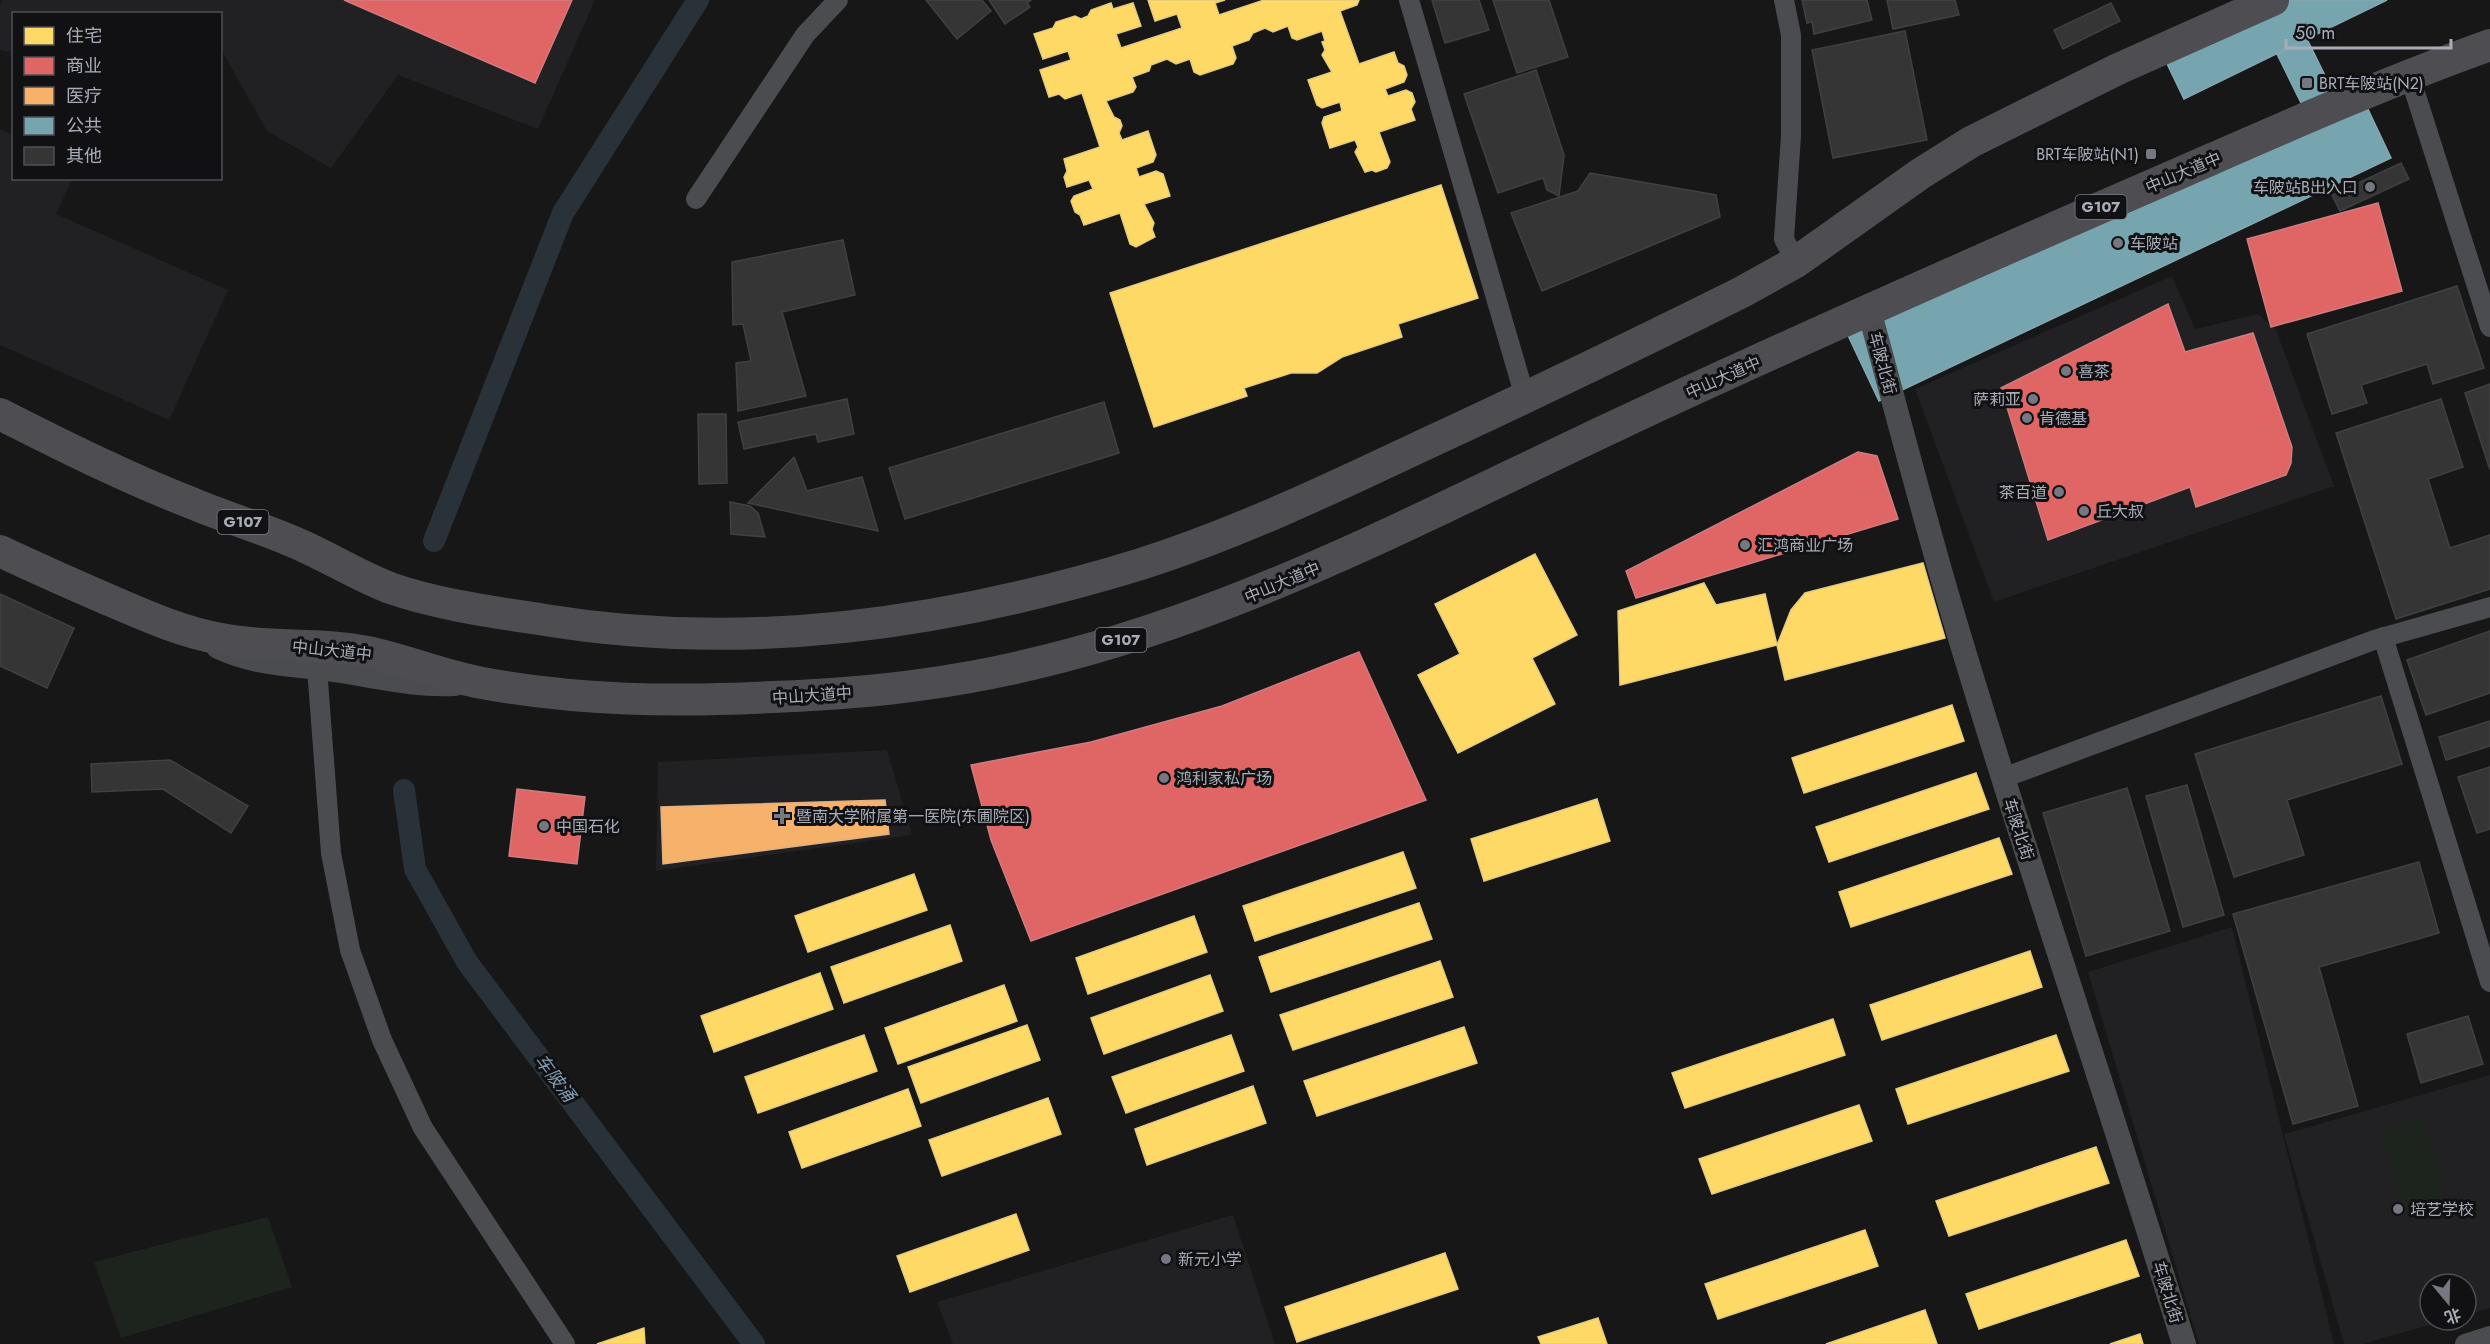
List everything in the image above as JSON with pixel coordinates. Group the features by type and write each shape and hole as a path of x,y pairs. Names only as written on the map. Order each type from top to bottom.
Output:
{"highway":[{"name":"G107","path":"0,414 114,470 193,504 291,541 391,588 482,609 626,631 715,635 810,632 908,619 1010,599 1143,563 1235,529 1301,501 1525,397 1742,292 1796,262 1920,174 1971,142 2118,69 2273,0"},
{"name":"中山大道中","path":"0,550 59,578 184,630 245,643 358,650 477,683 574,696 636,701 695,701 814,695 924,685 993,673 1089,650 1233,602 1311,570 1477,494 1609,429 1869,310 2409,74 2490,45"}],"street":[{"path":"696,199 805,36 838,0"},
{"path":"1409,0 1525,397"},
{"path":"1784,0 1791,35 1791,114 1784,239 1796,262"},
{"path":"2409,74 2490,327"},
{"name":"车陂北街","path":"1869,310 1950,607 2184,1344"},
{"path":"2003,778 2383,637 2490,607"},
{"path":"184,630 226,651 267,664 317,668 401,682 442,685 477,683"},
{"path":"2383,637 2490,982"},
{"path":"317,668 335,873 350,950 382,1040 423,1128 565,1344"},
{"path":"2465,1344 2490,1336"}],"shaded area":[{"path":"2,0 595,0 538,129 398,75 331,168 267,131 222,51 222,12 12,12 12,52 0,50"},
{"path":"0,129 12,135 12,180 72,180 56,214 228,290 169,420 0,345"},
{"path":"2172,276 2195,329 2258,314 2276,330 2334,486 1994,602 1915,389"},
{"name":"暨南大学附属第一医院(东圃院区)","path":"887,750 912,835 656,871 658,762"},
{"path":"2232,927 2334,1344 2199,1344 2088,972"},
{"name":"培艺学校","path":"2490,1075 2490,1308 2478,1312 2478,1272 2418,1272 2418,1328 2363,1344 2344,1344 2284,1134"},
{"path":"2422,1117 2448,1201 2403,1213 2379,1131"},
{"name":"新元小学","path":"1233,1215 1275,1344 953,1344 937,1302"},
{"path":"268,1217 292,1287 121,1338 94,1262"}],"building: 住宅":[{"path":"1148,0 1225,0 1215,3 1219,15 1264,0 1359,0 1357,5 1340,11 1359,64 1394,52 1398,63 1404,66 1407,75 1404,82 1385,89 1388,96 1406,90 1412,93 1415,102 1411,109 1415,120 1379,132 1390,162 1387,168 1376,172 1372,170 1365,172 1355,152 1358,147 1355,140 1330,148 1322,123 1324,117 1342,111 1340,102 1322,108 1317,105 1308,80 1332,72 1322,55 1325,50 1322,42 1325,41 1322,31 1297,40 1292,38 1288,26 1273,32 1265,28 1253,33 1249,40 1232,46 1236,58 1233,64 1200,75 1194,72 1190,59 1176,64 1167,59 1151,65 1149,71 1132,77 1136,87 1133,92 1106,101 1114,117 1120,120 1122,126 1119,133 1122,140 1148,131 1156,155 1153,162 1136,168 1139,177 1156,171 1163,174 1170,196 1144,204 1154,223 1152,229 1155,237 1136,247 1130,244 1120,213 1084,225 1071,201 1074,196 1093,189 1089,180 1067,187 1064,177 1067,171 1064,159 1100,147 1082,93 1065,99 1059,94 1049,97 1040,70 1071,60 1068,51 1043,59 1034,34 1053,28 1056,22 1075,16 1081,19 1088,16 1091,10 1111,3 1113,9 1133,3 1141,26 1116,34 1121,48 1182,28 1177,14 1155,21"},
{"path":"1441,185 1478,298 1398,324 1402,337 1342,357 1317,373 1291,373 1244,388 1247,396 1154,427 1110,293"},
{"path":"1535,554 1577,635 1532,658 1555,704 1458,753 1418,675 1460,654 1435,604"},
{"path":"1923,563 1945,638 1785,680 1777,645 1791,610 1805,593"},
{"path":"1704,583 1716,605 1765,594 1777,645 1620,685 1618,611"},
{"path":"1952,705 1964,741 1804,793 1792,758"},
{"path":"1976,773 1989,809 1829,862 1816,827"},
{"path":"1597,799 1610,841 1484,881 1471,839"},
{"path":"1999,838 2012,874 1851,927 1839,892"},
{"path":"1403,852 1416,888 1255,941 1243,906"},
{"path":"914,874 927,910 808,952 795,916"},
{"path":"1419,903 1432,939 1271,992 1259,957"},
{"path":"1194,916 1207,952 1088,994 1076,958"},
{"path":"950,925 962,961 844,1003 831,967"},
{"path":"2030,951 2042,987 1882,1040 1870,1005"},
{"path":"1440,961 1453,997 1293,1050 1280,1015"},
{"path":"820,973 833,1009 714,1052 701,1016"},
{"path":"1210,975 1223,1011 1104,1054 1091,1018"},
{"path":"1004,985 1017,1021 898,1064 885,1028"},
{"path":"1833,1019 1845,1055 1685,1108 1672,1073"},
{"path":"1027,1025 1040,1060 921,1103 908,1067"},
{"path":"1464,1027 1477,1063 1317,1116 1304,1081"},
{"path":"864,1035 877,1071 758,1113 745,1077"},
{"path":"1231,1035 1244,1071 1126,1113 1112,1077"},
{"path":"2056,1035 2069,1071 1908,1124 1896,1089"},
{"path":"1253,1086 1266,1123 1147,1165 1135,1129"},
{"path":"908,1089 921,1126 802,1168 789,1132"},
{"path":"1048,1098 1061,1134 942,1176 929,1140"},
{"path":"1859,1105 1872,1141 1712,1194 1699,1159"},
{"path":"2096,1147 2109,1183 1949,1236 1936,1201"},
{"path":"1016,1214 1029,1250 910,1292 897,1256"},
{"path":"1865,1230 1878,1266 1718,1319 1705,1284"},
{"path":"2126,1240 2139,1276 1979,1329 1966,1294"},
{"path":"1445,1253 1458,1289 1297,1342 1285,1307"},
{"path":"1925,1310 1937,1344 1826,1344"},
{"path":"1598,1318 1607,1344 1541,1344 1538,1337"},
{"path":"644,1328 645,1344 597,1344"},
{"path":"2140,1334 2143,1344 2110,1344"}],"building: 商业":[{"path":"344,0 572,0 535,83"},
{"path":"2378,203 2402,291 2271,327 2247,239"},
{"path":"2168,304 2185,352 2253,333 2292,447 2291,463 2286,475 2196,507 2190,487 2048,540 2001,388"},
{"name":"汇鸿商业广场","path":"1858,452 1877,456 1898,519 1636,598 1626,571"},
{"path":"1359,652 1426,800 1031,941 991,840 971,765 1091,742 1222,706"},
{"path":"517,789 585,797 577,864 509,856"}],"building: 医疗":[{"path":"885,800 889,834 663,864 661,807"}],"building: 公共":[{"path":"2255,0 2387,0 2184,99 2159,47"},
{"path":"2307,39 2335,96 2305,111 2277,54"},
{"name":"车陂站","path":"2357,86 2391,158 1879,401 1845,329"}],"building: 其他":[{"path":"926,0 982,0 991,11 957,39"},
{"path":"989,0 1031,0 1027,3 1030,7 1005,24"},
{"path":"1432,0 1479,0 1489,30 1445,43"},
{"path":"1493,0 1549,0 1568,57 1517,73"},
{"path":"1802,0 1867,0 1872,20 1814,34 1812,22 1807,23"},
{"path":"1887,0 1955,0 1959,15 1893,29"},
{"path":"2111,3 2120,21 2063,49 2054,30"},
{"path":"1905,31 1927,140 1833,158 1812,50"},
{"path":"1536,70 1564,155 1559,196 1547,190 1543,178 1498,193 1464,94"},
{"name":"车陂站B出入口","path":"2401,163 2409,179 2340,211 2332,195"},
{"path":"1590,173 1716,195 1720,217 1542,291 1511,213 1578,191"},
{"path":"843,240 855,295 782,312 806,396 738,411 736,363 751,361 743,324 733,325 732,262"},
{"path":"2457,286 2484,368 2433,384 2427,364 2361,385 2367,403 2332,414 2307,334"},
{"path":"2490,384 2490,470 2465,393"},
{"path":"847,399 854,434 818,442 816,434 744,449 738,422"},
{"path":"2441,399 2463,467 2428,479 2450,548 2490,535 2490,589 2396,619 2336,433"},
{"path":"1104,402 1119,453 905,519 889,468"},
{"path":"698,414 726,414 727,483 699,484"},
{"path":"794,457 807,491 862,477 878,531 748,503"},
{"path":"730,502 750,506 758,513 765,537 731,534"},
{"path":"0,594 74,628 47,688 0,666"},
{"path":"2490,631 2490,693 2426,715 2407,660"},
{"path":"2381,696 2402,764 2287,800 2304,855 2234,877 2195,754"},
{"path":"2490,721 2490,746 2446,760 2439,737"},
{"path":"170,760 248,806 231,833 163,789 92,792 91,764"},
{"path":"2490,767 2490,829 2477,833 2458,777"},
{"path":"2187,785 2224,915 2183,927 2146,796"},
{"path":"2127,788 2170,931 2086,956 2043,813"},
{"path":"2419,862 2439,933 2319,967 2358,1106 2293,1124 2233,914"},
{"path":"2468,1016 2483,1064 2421,1083 2407,1034"}],"waterway":[{"path":"434,541 563,213 698,0"},
{"name":"车陂涌","path":"404,790 415,869 467,962 754,1344"}],"place":[{"name":"BRT车陂站(N2)","path":"2307,83"},
{"name":"BRT车陂站(N1)","path":"2151,154"},
{"name":"车陂站B出入口","path":"2370,187"},
{"name":"车陂站","path":"2118,243"},
{"name":"喜茶","path":"2066,371"},
{"name":"萨莉亚","path":"2033,399"},
{"name":"肯德基","path":"2027,418"},
{"name":"茶百道","path":"2059,492"},
{"name":"丘大叔","path":"2084,511"},
{"name":"汇鸿商业广场","path":"1745,545"},
{"name":"鸿利家私广场","path":"1164,778"},
{"name":"暨南大学附属第一医院(东圃院区)","path":"782,816"},
{"name":"中国石化","path":"544,826"},
{"name":"培艺学校","path":"2398,1209"},
{"name":"新元小学","path":"1166,1259"}]}
